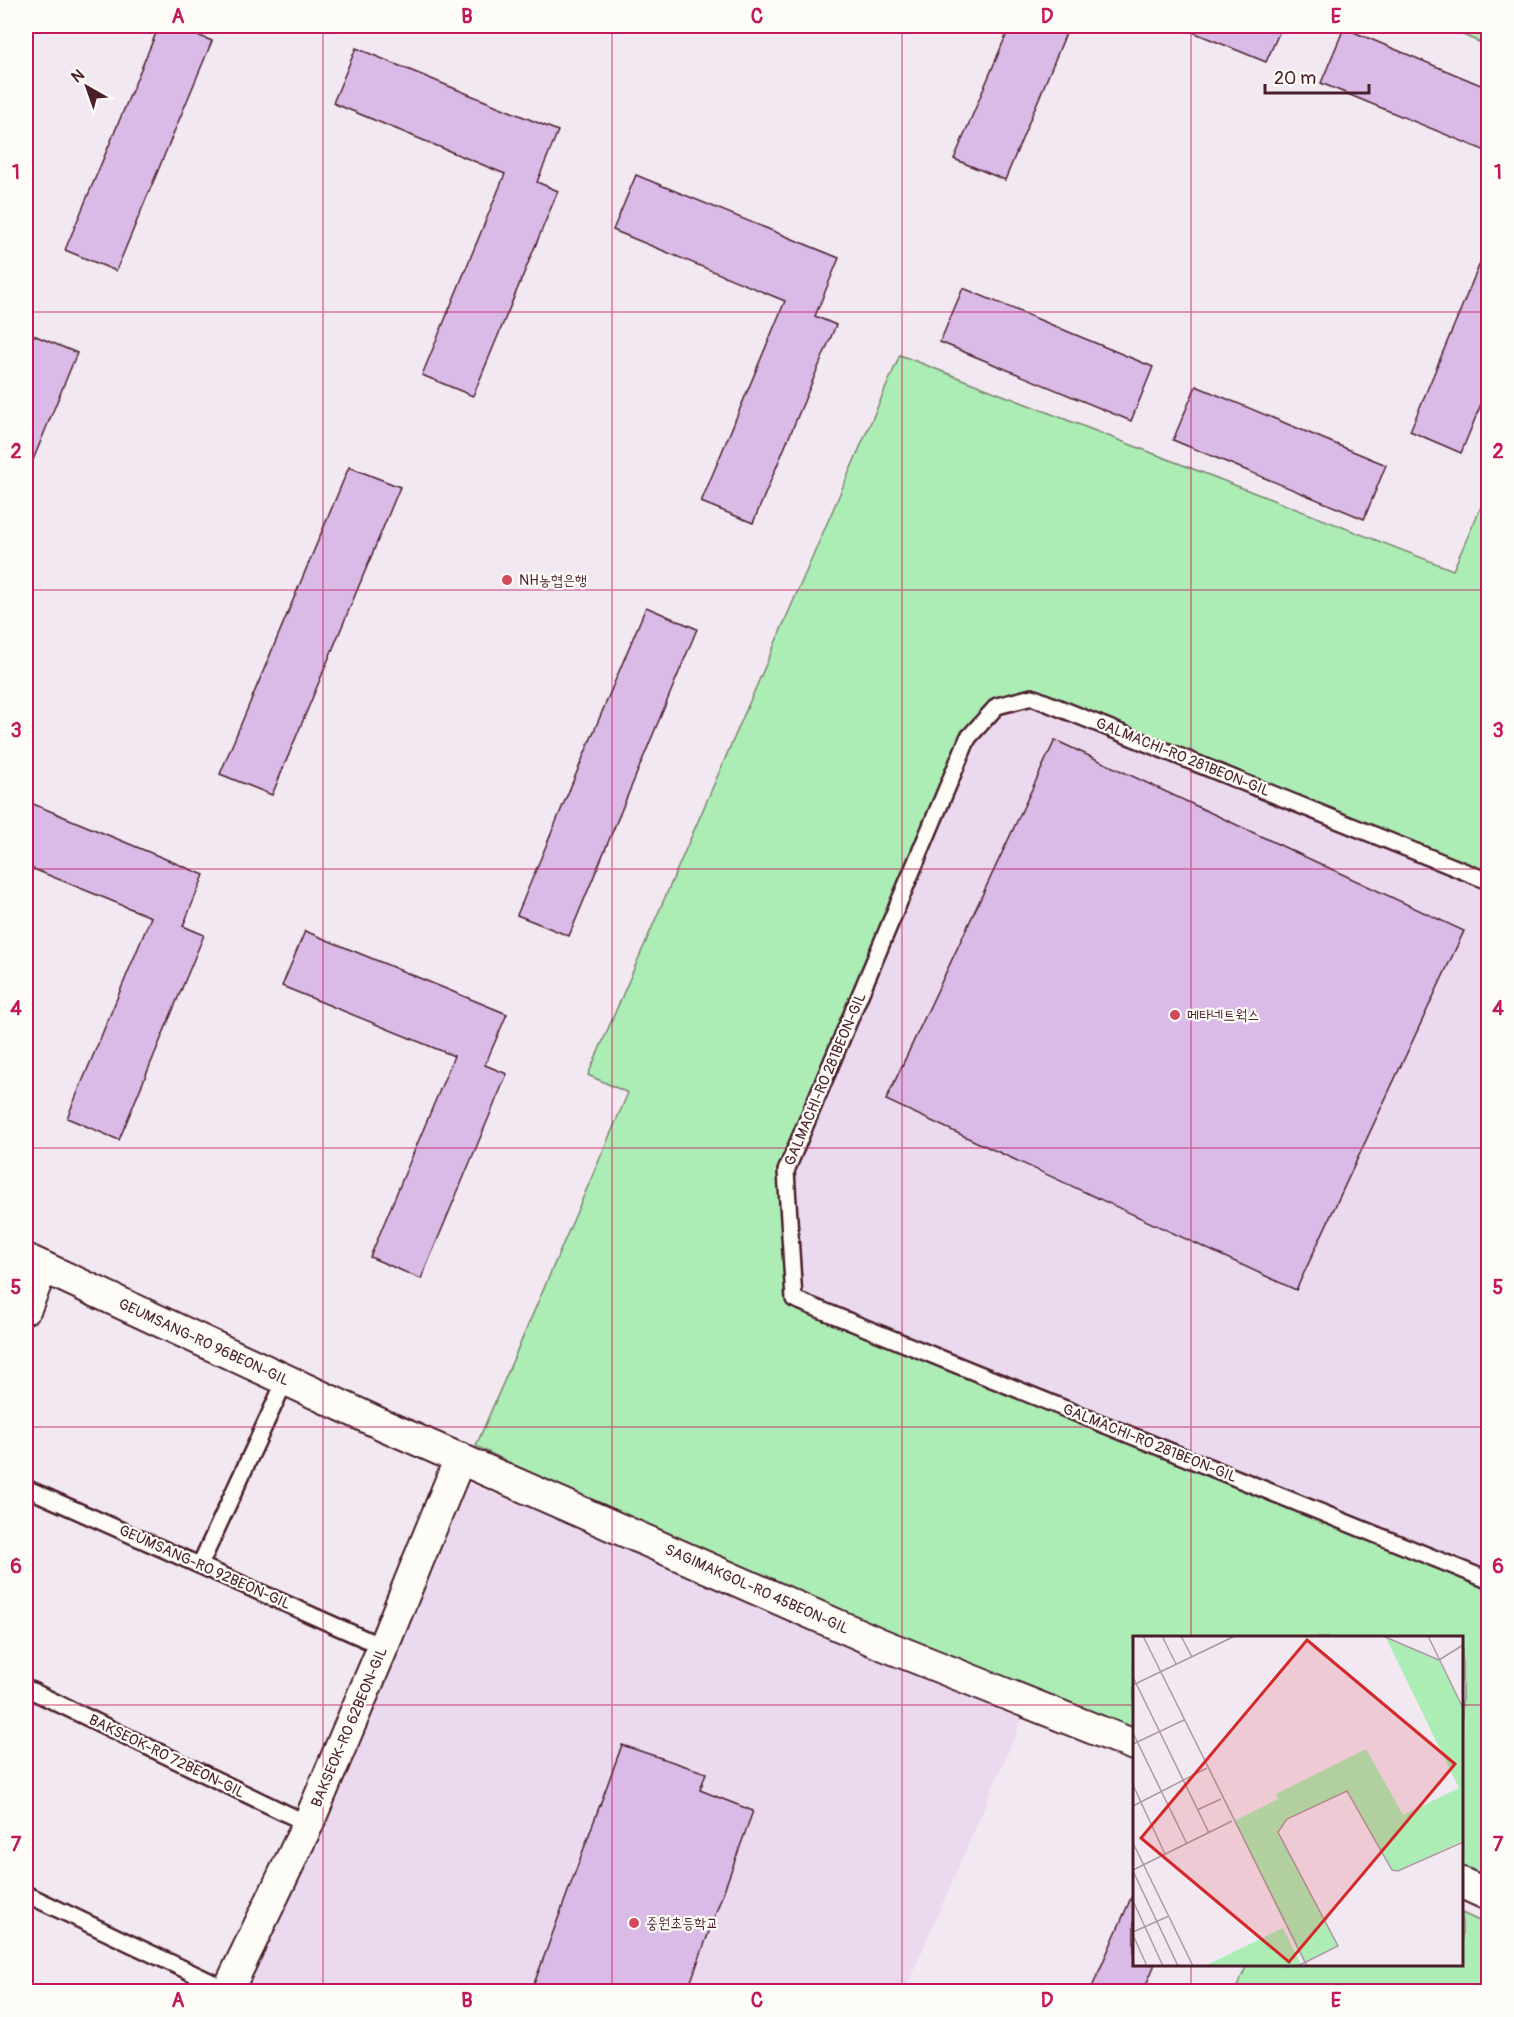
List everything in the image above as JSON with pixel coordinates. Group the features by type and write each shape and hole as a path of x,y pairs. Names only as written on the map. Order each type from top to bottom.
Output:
{"street":[{"path":"26,1308 34,1263"},
{"name":"GEUMSANG-RO 96BEON-GIL","path":"34,1263 383,1425"},
{"name":"SAGIMAKGOL-RO 45BEON-GIL","path":"383,1425 881,1644 1133,1744"},
{"name":"BAKSEOK-RO 62BEON-GIL","path":"228,1991 308,1824 460,1458"},
{"path":"1463,1884 1488,1895"}],"lane":[{"name":"GALMACHI-RO 281BEON-GIL","path":"1488,881 1032,697 997,706 968,738 786,1171 794,1299 1488,1580"},
{"path":"200,1565 285,1381"},
{"name":"GEUMSANG-RO 92BEON-GIL","path":"26,1488 383,1647"},
{"name":"BAKSEOK-RO 72BEON-GIL","path":"26,1688 308,1824"},
{"path":"26,1894 228,1991"}],"shaded area":[{"path":"1032,697 1488,881 1488,1580 794,1299 786,1171 968,738 997,706"},
{"path":"453,1477 1026,1711 905,1991 228,1992"}],"green space":[{"path":"1443,26 1488,26 1488,46"},
{"path":"900,355 1453,570 1488,491 1488,881 1033,697 997,706 968,738 786,1171 794,1299 1488,1580 1488,1898 1463,1887 1463,1636 1133,1636 1133,1747 881,1644 476,1446 628,1093 588,1075"},
{"path":"1463,1913 1488,1925 1488,1991 1235,1991 1247,1966 1463,1966"}],"building":[{"path":"159,26 175,26 212,41 116,271 65,250"},
{"path":"1010,26 1069,26 1005,180 954,159"},
{"path":"1178,26 1282,26 1266,62"},
{"path":"1344,28 1488,88 1488,152 1321,83"},
{"path":"356,48 558,131 537,182 558,191 473,396 422,375 505,174 333,103"},
{"path":"636,175 839,258 815,316 836,325 753,523 701,502 785,301 613,230"},
{"path":"1488,244 1488,387 1461,453 1410,431"},
{"path":"963,288 1153,367 1131,421 940,342"},
{"path":"26,332 77,353 26,477"},
{"path":"1196,386 1386,465 1364,519 1173,440"},
{"path":"349,467 400,487 272,795 220,774"},
{"path":"646,607 697,629 569,936 517,915"},
{"name":"메타네트웍스","path":"1055,740 1464,931 1296,1290 886,1100"},
{"path":"26,801 204,875 183,926 204,935 119,1140 67,1118 151,917 26,866"},
{"path":"305,931 507,1014 485,1065 507,1074 421,1279 370,1257 454,1056 282,986"},
{"name":"중원초등학교","path":"622,1745 706,1773 700,1790 753,1811 687,1992 531,1992"},
{"path":"1133,1893 1133,1966 1154,1966 1143,1992 1090,1992"}],"place":[{"name":"NH농협은행","path":"507,580"},
{"name":"메타네트웍스","path":"1175,1015"},
{"name":"중원초등학교","path":"634,1923"}]}
